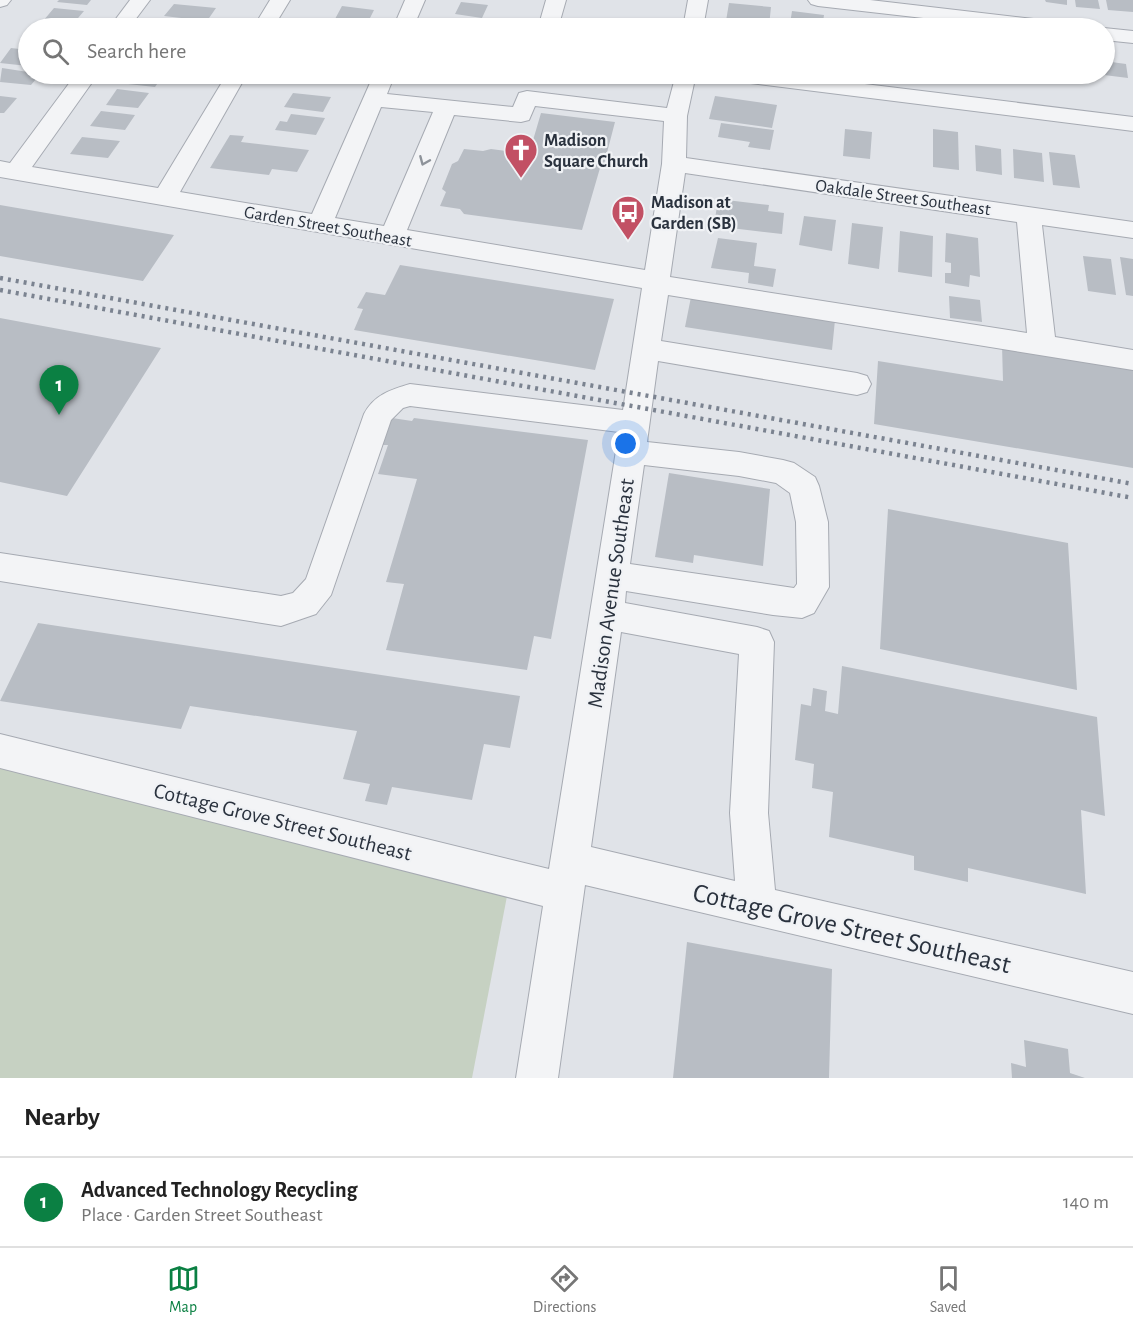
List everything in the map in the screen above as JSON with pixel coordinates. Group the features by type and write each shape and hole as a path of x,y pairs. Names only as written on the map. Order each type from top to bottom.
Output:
{"street":[{"path":"126,18 140,0"},
{"path":"269,18 280,0"},
{"path":"407,18 415,0"},
{"path":"551,18 556,0"},
{"path":"695,18 698,0"},
{"path":"818,0 974,18"},
{"path":"1115,35 1133,37"},
{"path":"8,171 79,84"},
{"path":"164,198 231,84"},
{"path":"319,225 380,84"},
{"name":"Madison Avenue Southeast","path":"537,1078 674,164 676,116 684,84"},
{"path":"815,84 1133,124"},
{"path":"373,99 521,115 530,90 676,116"},
{"path":"392,237 446,107"},
{"name":"Oakdale Street Southeast","path":"674,164 1133,230"},
{"name":"Garden Street Southeast","path":"8,171 656,283 1133,360"},
{"path":"1029,215 1042,344"},
{"path":"646,349 858,384"},
{"path":"0,567 281,612 300,607 313,597 320,585 378,414 393,400 410,395 633,437 739,464 783,472 804,486 812,522 813,587 802,603 773,601 613,575"},
{"path":"607,615 756,642 749,813 757,906"},
{"name":"Cottage Grove Street Southeast","path":"0,751 568,877 757,906 1133,993"}],"green space":[{"path":"0,763 508,891 472,1078 0,1078"}],"building":[{"path":"59,0 91,0 87,5 57,2"},
{"path":"1045,0 1067,0 1067,5 1046,2"},
{"path":"1075,0 1098,0 1100,9 1076,7"},
{"path":"1106,0 1133,0 1133,12 1108,10"},
{"path":"461,2 488,5 482,18 455,14"},
{"path":"729,3 771,7 770,18 726,18"},
{"path":"174,4 216,8 209,18 164,16"},
{"path":"342,6 374,10 370,18 336,18"},
{"path":"54,8 84,11 78,18 46,18"},
{"path":"792,11 824,15 824,18 791,18"},
{"path":"11,48 18,49 18,65 0,63"},
{"path":"1115,62 1126,64 1128,78 1115,76"},
{"path":"2,68 18,70 18,84 0,82"},
{"path":"128,84 157,84 155,87"},
{"path":"117,89 149,93 138,108 106,105"},
{"path":"293,93 331,97 323,112 284,107"},
{"path":"0,96 17,98 4,113 0,113"},
{"path":"715,96 777,105 772,128 709,119"},
{"path":"101,111 135,115 125,130 90,126"},
{"name":"Madison Square Church","path":"541,113 615,122 603,168 600,168 582,230 464,214 460,209 440,206 446,192 442,189 452,164 458,161 464,149 483,151 491,149 529,154"},
{"path":"291,114 325,118 316,135 275,130 280,121 287,122"},
{"path":"721,123 774,130 770,150 748,147 750,142 718,137"},
{"path":"845,129 872,132 870,159 843,156"},
{"path":"933,129 958,132 959,170 933,167"},
{"path":"230,135 244,136 241,142 309,150 297,172 272,169 269,175 210,168"},
{"path":"82,137 120,141 108,158 70,154"},
{"path":"975,145 1001,149 1002,175 976,171"},
{"path":"1013,149 1042,153 1044,182 1014,178"},
{"path":"1049,152 1075,155 1080,188 1053,185"},
{"path":"718,199 769,205 768,211 784,213 782,234 714,226"},
{"path":"0,205 174,235 143,281 0,256"},
{"path":"804,216 836,220 832,251 799,245"},
{"path":"852,223 883,227 879,269 848,264"},
{"path":"900,231 933,236 932,277 898,272"},
{"path":"946,233 978,238 980,277 970,275 969,287 945,283 945,273 951,273 951,263 945,262"},
{"path":"718,238 757,243 754,266 776,269 773,287 748,283 749,273 711,268"},
{"path":"1083,256 1111,259 1116,295 1088,291"},
{"path":"1120,257 1133,259 1133,296 1126,295"},
{"path":"400,265 614,299 595,370 354,330 363,309 357,308 366,292 385,295"},
{"path":"949,296 980,300 982,322 950,318"},
{"path":"691,297 835,320 832,350 685,327"},
{"path":"0,318 161,348 67,496 0,482"},
{"path":"1002,345 1133,366 1133,468 874,424 878,361 1003,381"},
{"path":"392,418 412,421 414,418 588,440 551,639 534,636 527,670 386,650 404,584 386,582 417,479 378,474 388,445 383,445"},
{"path":"669,473 770,489 763,566 694,555 693,563 655,557"},
{"path":"888,509 1068,543 1077,690 880,649"},
{"path":"38,623 520,696 510,748 484,744 472,800 392,787 387,805 365,801 370,784 343,779 357,731 190,706 181,729 0,701"},
{"path":"842,666 1097,717 1105,816 1081,810 1086,894 968,868 968,882 914,870 914,856 829,837 833,792 812,788 814,764 795,760 801,704 811,706 813,688 827,691 825,711 838,714"},
{"path":"687,942 832,969 829,1078 673,1078"},
{"path":"1024,1040 1068,1049 1070,1073 1085,1078 1012,1078 1011,1063 1026,1067"}],"railway":[{"path":"0,278 1133,484"},
{"path":"0,290 1133,498"}],"place":[{"name":"Madison Square Church","path":"521,179"},
{"name":"Madison at Garden (SB)","path":"628,241"},
{"name":"Advanced Technology Recycling","path":"59,415"}]}
